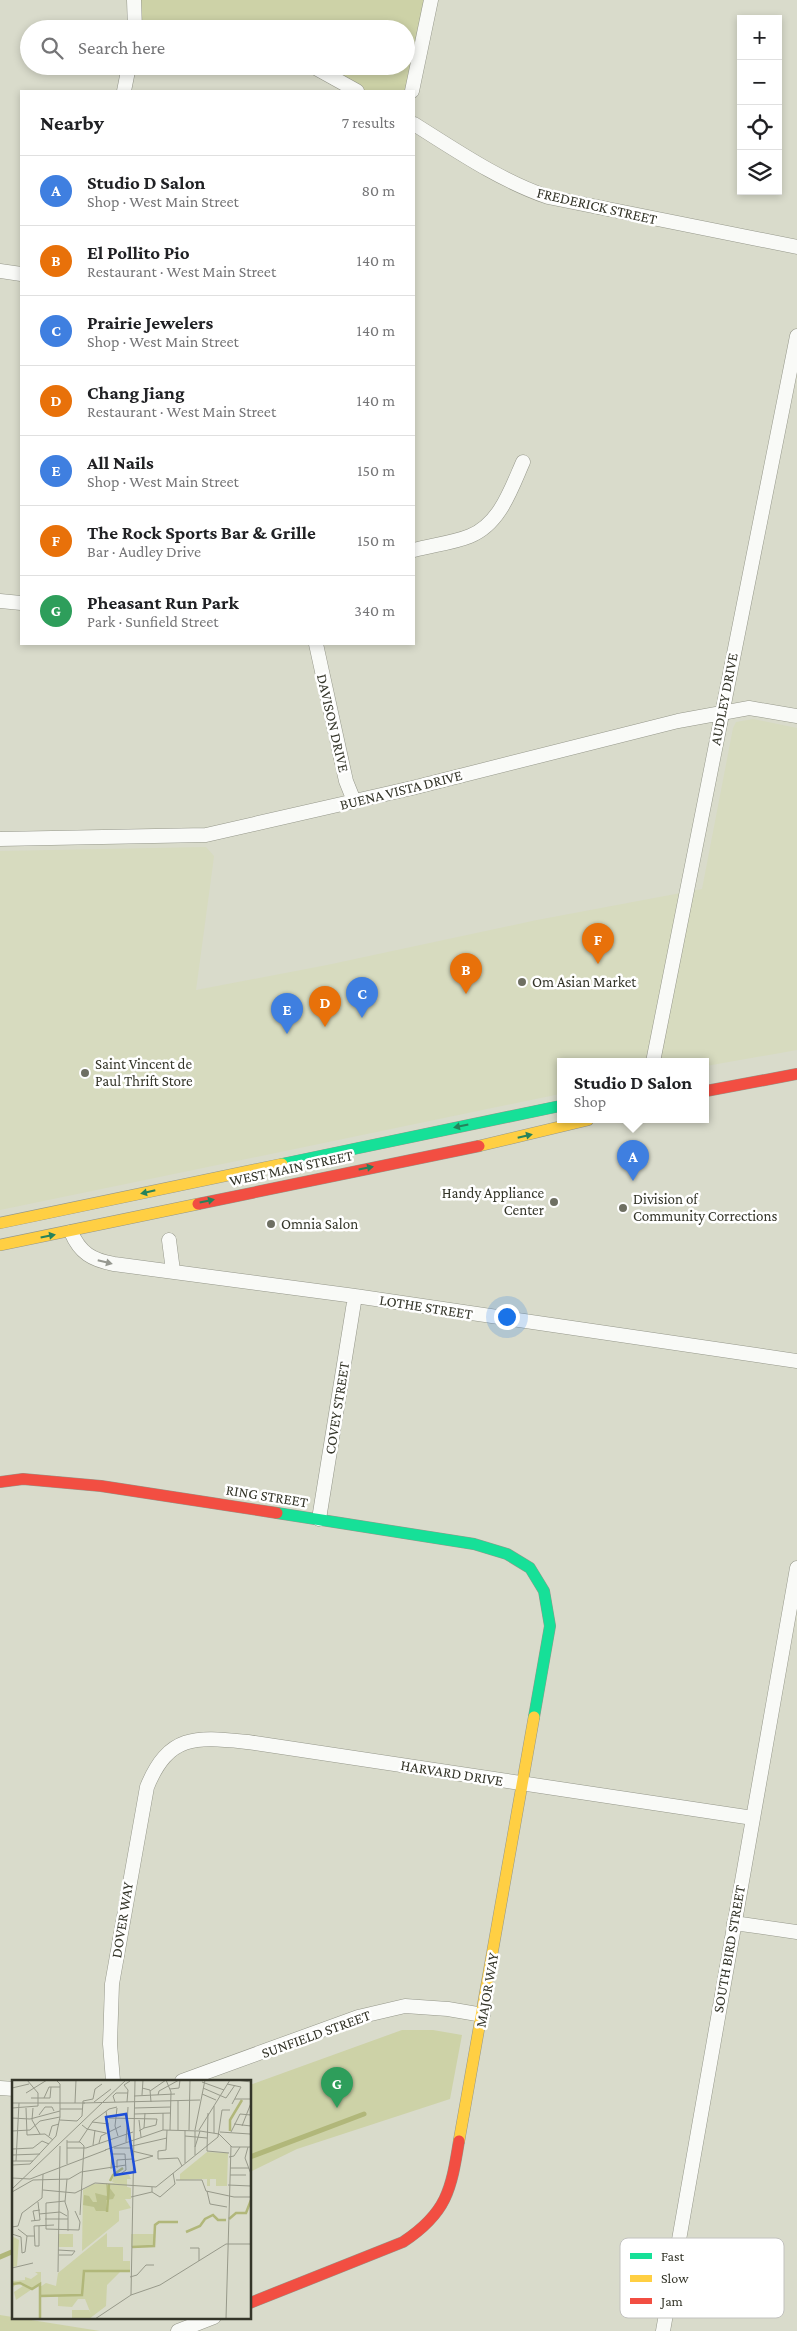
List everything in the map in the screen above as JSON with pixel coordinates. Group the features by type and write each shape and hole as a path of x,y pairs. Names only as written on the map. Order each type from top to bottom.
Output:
{"street":[{"path":"134,0 135,20"},
{"path":"412,90 431,0"},
{"path":"124,90 127,75"},
{"path":"328,75 355,90"},
{"name":"FREDERICK STREET","path":"415,125 479,165 520,187 548,197 797,247"},
{"path":"0,271 20,274"},
{"name":"AUDLEY DRIVE","path":"654,1058 690,882 720,714 797,336"},
{"path":"415,550 471,536 492,521 507,498 523,462"},
{"path":"0,601 20,603"},
{"name":"DAVISON DRIVE","path":"316,645 346,781 354,801"},
{"name":"BUENA VISTA DRIVE","path":"0,839 206,835 354,801 579,745 749,708 797,716"},
{"path":"709,1090 797,1074"},
{"name":"WEST MAIN STREET","path":"0,1223 557,1107"},
{"name":"WEST MAIN STREET","path":"0,1245 71,1232 296,1182 514,1139 576,1123"},
{"name":"LOTHE STREET","path":"71,1232 80,1250 93,1259 114,1264 355,1296 797,1361"},
{"path":"169,1240 173,1271"},
{"name":"COVEY STREET","path":"319,1519 355,1296"},
{"name":"RING STREET","path":"0,1482 23,1479 55,1480 319,1519 482,1545 514,1555 525,1563"},
{"name":"MAJOR WAY","path":"251,2303 403,2242 426,2228 440,2212 452,2184 550,1626 546,1591 538,1577 525,1563"},
{"name":"SOUTH BIRD STREET","path":"679,2238 797,1568"},
{"name":"HARVARD DRIVE","path":"159,1764 166,1754 182,1743 204,1738 248,1742 753,1818"},
{"name":"DOVER WAY","path":"112,2080 110,2044 112,1984 146,1787 159,1764"},
{"path":"734,1923 797,1932"},
{"name":"SUNFIELD STREET","path":"185,2080 358,2016 405,2006 448,2009 483,2015"},
{"path":"178,2331 211,2318"},
{"name":"SOUTH BIRD STREET","path":"663,2331 665,2318"}],"shaded area":[{"path":"134,0 431,0 412,90 355,90 328,75 415,75 415,20 135,20"},
{"path":"753,719 797,728 797,1050 709,1065 709,1058 557,1058 557,1095 0,1210 0,851 206,847 214,856 196,990 327,965 537,920 702,889 733,728 736,722"},
{"path":"402,2030 433,2030 462,2035 450,2099 297,2149 251,2172 251,2085"},
{"path":"0,2315 100,2331 0,2331"}],"waterway":[{"path":"251,2157 364,2114"},
{"path":"0,2257 12,2252"}],"traffic: fast":[{"path":"282,1164 557,1107"},
{"path":"277,1513 474,1544 507,1554 530,1568 544,1591 550,1626 534,1717"}],"traffic: slow":[{"path":"479,1146 575,1123"},
{"path":"0,1223 282,1164"},
{"path":"0,1245 198,1204"},
{"path":"459,2141 534,1717"}],"traffic: jam":[{"path":"709,1090 797,1074"},
{"path":"198,1204 479,1146"},
{"path":"0,1482 23,1479 101,1486 277,1513"},
{"path":"251,2303 403,2242 418,2231 438,2210 444,2199 453,2173 459,2141"}],"place":[{"name":"The Rock Sports Bar & Grille","path":"598,964"},
{"name":"Om Asian Market","path":"522,982"},
{"name":"El Pollito Pio","path":"466,994"},
{"name":"Prairie Jewelers","path":"362,1018"},
{"name":"Chang Jiang","path":"325,1027"},
{"name":"All Nails","path":"287,1034"},
{"name":"Saint Vincent de Paul Thrift Store","path":"85,1073"},
{"name":"Studio D Salon","path":"633,1181"},
{"name":"Handy Appliance Center","path":"554,1202"},
{"name":"Division of Community Corrections","path":"623,1208"},
{"name":"Omnia Salon","path":"271,1224"},
{"name":"Pheasant Run Park","path":"337,2108"}]}
